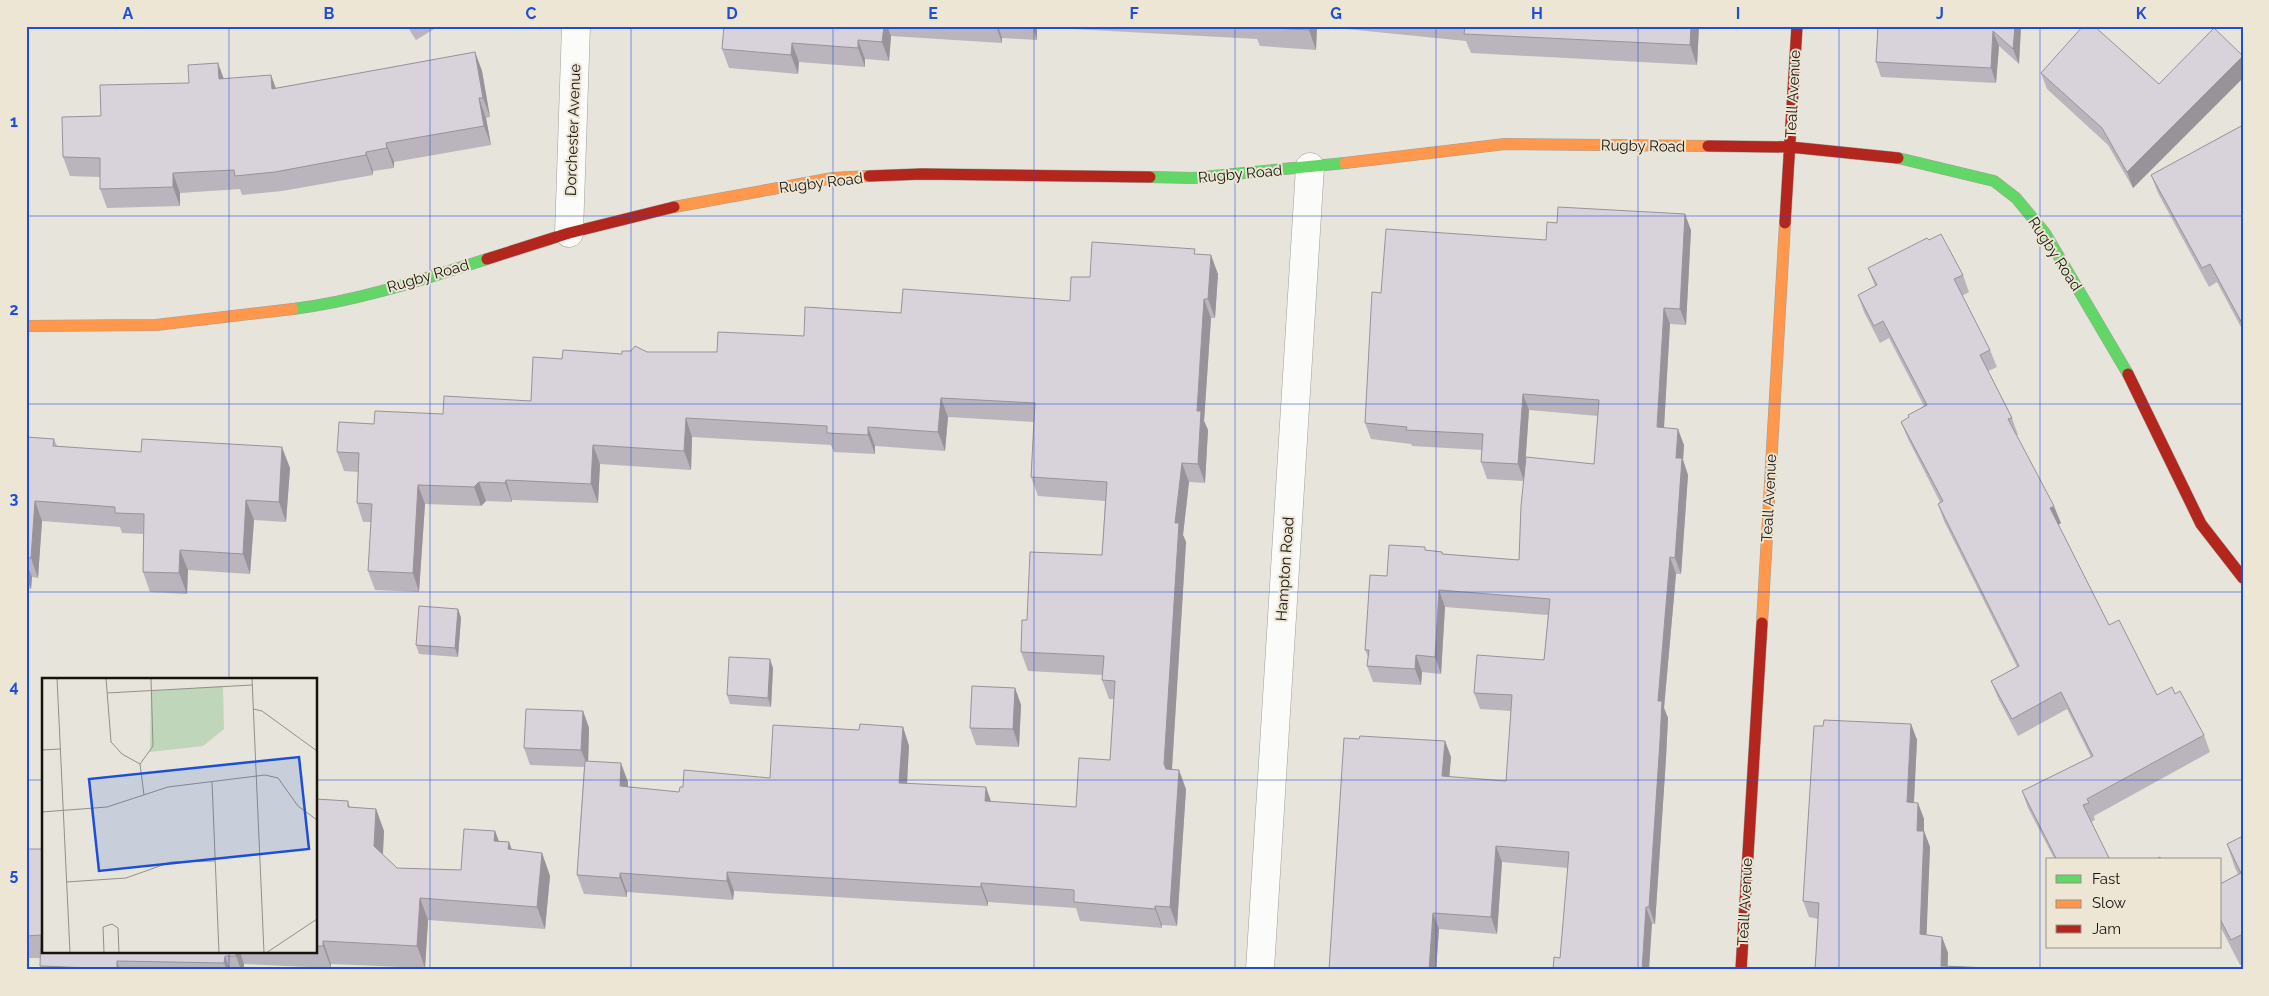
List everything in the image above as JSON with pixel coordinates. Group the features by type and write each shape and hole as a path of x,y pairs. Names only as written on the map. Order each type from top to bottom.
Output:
{"street":[{"name":"Dorchester Avenue","path":"569,233 576,26"},
{"name":"Teall Avenue","path":"1742,970 1797,26"},
{"name":"Rugby Road","path":"26,326 156,325 314,306 420,280 569,233 660,210 833,178 922,174 1194,178 1310,167 1505,144 1790,147 1887,155 1994,181 2016,198 2045,233 2121,360 2201,524 2243,578"},
{"name":"Hampton Road","path":"1260,970 1310,167"}],"building":[{"path":"724,26 884,26 882,42 858,40 858,48 792,43 791,55 722,49"},
{"path":"1309,26 1309,30 1253,27"},
{"path":"1465,26 1691,26 1690,45 1464,34"},
{"path":"1878,26 2015,26 2013,49 1993,31 1991,68 1876,62"},
{"path":"2083,26 2094,26 2159,84 2214,28 2243,56 2127,172 2102,128 2041,73"},
{"path":"475,52 483,98 479,98 484,126 386,143 387,148 366,152 366,155 275,172 235,176 234,170 173,173 173,187 100,189 100,158 63,157 62,117 101,116 100,85 189,83 188,65 218,63 219,79 271,75 272,89"},
{"path":"2243,125 2243,325 2210,264 2202,268 2151,175"},
{"path":"1558,207 1685,214 1680,309 1664,308 1657,427 1678,429 1676,458 1682,458 1675,558 1670,557 1658,701 1662,701 1660,741 1649,907 1646,907 1642,970 1553,970 1554,957 1560,958 1569,852 1496,846 1491,917 1433,913 1429,970 1329,970 1344,738 1359,739 1360,736 1445,741 1442,776 1506,781 1512,695 1474,693 1477,655 1544,660 1550,599 1439,590 1435,657 1416,655 1415,669 1367,666 1369,650 1365,650 1370,575 1387,576 1389,545 1425,547 1425,550 1442,552 1442,554 1519,560 1521,506 1526,457 1594,464 1599,400 1523,394 1518,464 1481,462 1483,434 1406,430 1407,427 1365,423 1372,292 1381,293 1386,229 1546,240 1547,222 1557,223"},
{"path":"1941,234 1963,275 1954,279 1990,350 1980,355 2012,418 2008,419 2054,506 2050,508 2109,625 2119,620 2157,695 2172,687 2175,694 2180,691 2204,735 2087,799 2089,803 2083,805 2109,858 2056,858 2022,791 2093,756 2061,692 2012,719 1991,681 2019,666 1938,504 1943,501 1901,422 1909,417 1908,415 1927,405 1883,321 1874,326 1858,295 1877,285 1868,268 1927,238 1929,240"},
{"path":"1092,242 1195,249 1194,254 1211,255 1208,299 1204,299 1197,411 1201,411 1198,464 1182,463 1175,523 1179,523 1164,764 1166,769 1179,770 1170,907 1155,906 1155,909 1074,902 1074,890 981,883 981,887 727,872 727,881 620,873 620,878 577,875 585,761 621,763 620,786 679,792 680,787 683,787 684,770 770,778 773,725 859,730 860,724 903,727 899,783 986,787 985,801 1076,807 1079,758 1110,760 1115,681 1102,680 1104,656 1021,652 1022,620 1027,620 1030,552 1102,555 1107,482 1031,477 1035,403 941,398 938,432 868,427 868,435 827,433 827,426 686,418 684,451 593,445 591,484 506,480 505,483 479,482 474,487 418,485 413,573 368,571 372,504 357,503 359,453 337,452 339,422 374,424 375,411 443,414 444,396 531,401 533,357 562,359 563,350 622,354 622,351 631,351 635,346 647,352 717,352 718,332 804,336 805,307 901,313 903,289 1070,301 1071,277 1090,277"},
{"path":"26,437 54,439 53,446 141,452 142,439 282,447 279,502 246,500 243,554 180,550 179,573 143,572 144,514 115,513 115,507 35,501 31,558 26,557"},
{"path":"419,606 458,609 455,648 416,645"},
{"path":"729,657 770,659 768,698 727,695"},
{"path":"972,686 1015,688 1013,729 970,728"},
{"path":"526,709 583,711 581,750 524,748"},
{"path":"1824,720 1911,724 1907,802 1918,803 1917,831 1924,831 1920,934 1942,937 1941,966 1990,968 1990,970 1815,970 1819,903 1803,901 1814,726 1823,726"},
{"path":"318,799 348,801 348,807 376,809 374,846 397,868 461,870 464,829 495,831 494,841 509,842 508,849 542,853 537,907 420,898 417,946 323,941 323,946 318,946"},
{"path":"2243,836 2243,934 2231,940 2222,923 2222,883 2241,873 2227,844"},
{"path":"26,849 42,849 42,954 236,954 236,956 225,956 224,963 117,961 117,969 40,966 41,935 26,936"}],"traffic: fast":[{"path":"1898,158 1994,181 2016,198 2045,233 2128,374"},
{"path":"1150,177 1193,178 1345,163"},
{"path":"293,309 367,295 487,259"}],"traffic: slow":[{"path":"1345,163 1505,144 1708,146"},
{"path":"674,207 833,178 869,176"},
{"path":"1762,623 1785,223"},
{"path":"26,326 156,325 293,309"}],"traffic: jam":[{"path":"1785,223 1797,26"},
{"path":"1708,146 1790,147 1898,158"},
{"path":"869,176 922,174 1150,177"},
{"path":"487,259 569,233 674,207"},
{"path":"2128,374 2201,524 2243,578"},
{"path":"1741,970 1762,623"}]}
